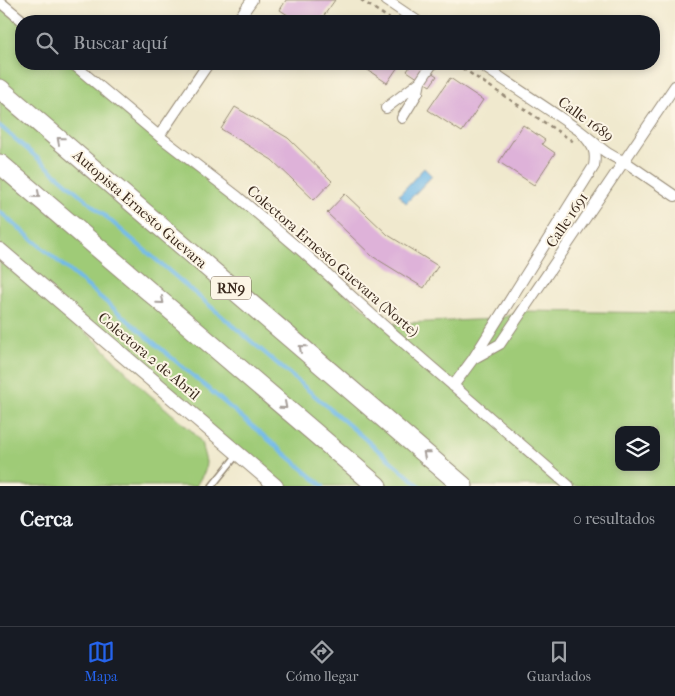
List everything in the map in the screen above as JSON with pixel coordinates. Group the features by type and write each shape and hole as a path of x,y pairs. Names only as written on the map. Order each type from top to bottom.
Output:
{"highway":[{"name":"Autopista Ernesto Guevara","path":"0,89 463,486"},
{"path":"0,164 377,486"}],"main road":[{"name":"Colectora 2 de Abril","path":"0,250 276,486"}],"street":[{"path":"241,15 252,0"},
{"path":"386,0 408,15"},
{"path":"0,2 16,15"},
{"name":"Colectora Ernesto Guevara (Norte)","path":"80,70 159,136 238,197 569,486"},
{"path":"159,136 204,70"},
{"path":"386,108 420,82 428,70"},
{"name":"Calle 1689","path":"489,70 581,132 606,153 624,161 675,196"},
{"path":"402,118 418,92 420,82"},
{"name":"Calle 1691","path":"473,359 500,344 675,86"},
{"path":"581,132 594,146 596,157"},
{"name":"Calle 1691","path":"453,386 473,359 587,180 596,157"}],"lane":[{"path":"212,486 238,454"}],"path":[{"path":"361,0 384,15"},
{"path":"465,70 596,157"}],"green space":[{"path":"0,2 15,16 15,70 80,70 382,324 497,319 524,311 675,313 675,486 276,486 0,250"},
{"path":"0,261 95,340 143,389 193,432 201,442 206,462 205,471 196,486 0,486"}],"water":[{"path":"424,168 432,176 406,203 399,195"}],"building":[{"path":"286,0 335,0 324,15 288,15 280,10"},
{"path":"368,70 396,70 387,83"},
{"path":"428,70 437,76 430,86 407,71"},
{"path":"450,78 483,100 462,132 428,110"},
{"path":"235,107 288,138 332,181 314,200 272,160 221,129"},
{"path":"523,125 545,140 542,144 555,153 534,185 499,162"},
{"path":"345,194 388,235 438,266 424,288 372,256 327,213"}],"waterway":[{"path":"0,126 420,486"},
{"path":"0,212 323,486"}]}
